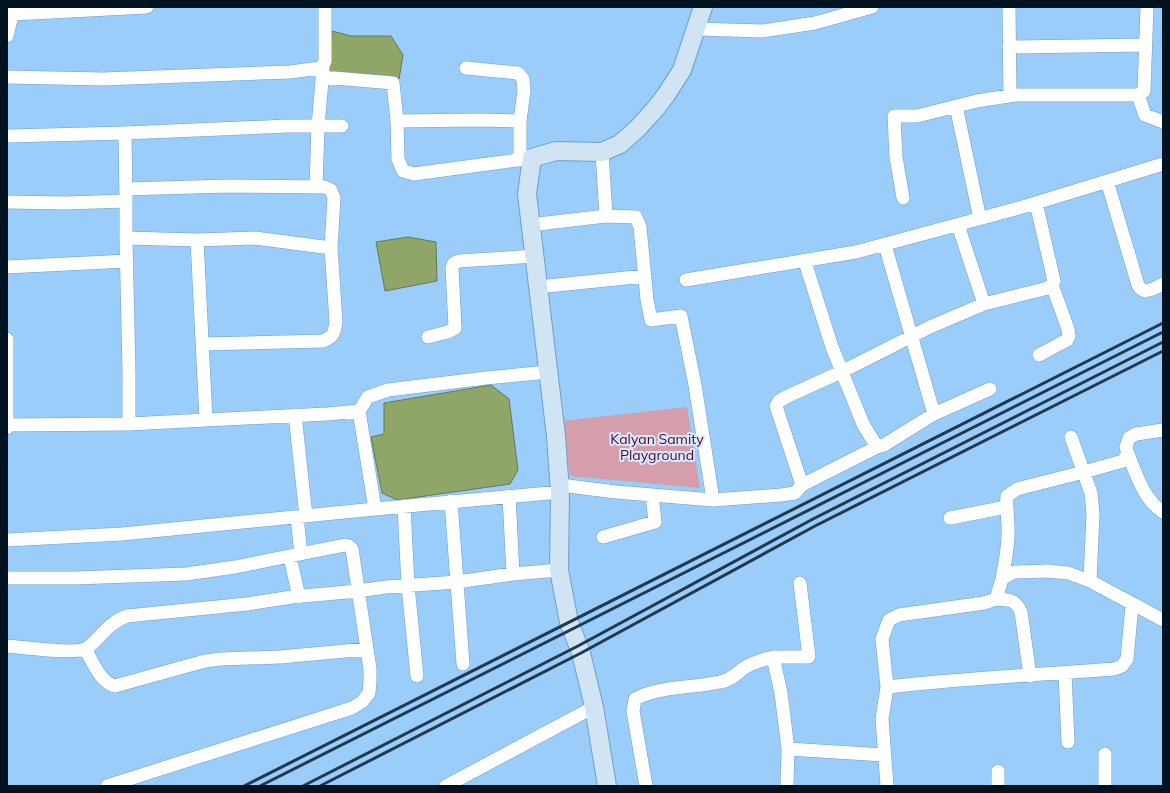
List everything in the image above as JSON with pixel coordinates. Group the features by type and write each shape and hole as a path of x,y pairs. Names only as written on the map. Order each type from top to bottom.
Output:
{"street":[{"path":"7,36 11,16 147,7"},
{"path":"316,187 318,126 325,61 325,7"},
{"path":"7,77 118,78 323,72 393,82 397,121 398,159 403,171 414,174 526,159 556,151 602,152 620,144 638,128 666,95 682,70 703,7"},
{"path":"696,29 762,31 815,23 872,7"},
{"path":"1009,7 1010,96"},
{"path":"904,198 896,157 894,116 917,116 977,101 1010,96 1072,94 1138,95 1144,91 1147,7"},
{"path":"1009,47 1145,45"},
{"path":"466,68 518,73 523,79 524,91 520,121 526,159 530,225 556,436 560,489 559,570 569,622 581,653 594,708 607,786"},
{"path":"1138,95 1145,115 1163,122"},
{"path":"956,106 980,219"},
{"path":"397,121 520,121"},
{"path":"7,136 288,126 342,126"},
{"path":"125,133 129,424"},
{"path":"602,152 606,216"},
{"path":"686,280 742,270 805,262 885,245 1036,203 1163,164"},
{"path":"1107,181 1138,285 1145,291 1163,284"},
{"path":"7,202 65,203 126,195 228,186 325,187 331,190 334,198 331,248 336,322 334,334 330,338 323,341 202,344"},
{"path":"1036,203 1054,281 1052,285 1068,329 1069,336 1067,340 1039,355"},
{"path":"530,225 606,216 636,217 640,227 647,300 651,320 681,316 695,386 713,500"},
{"path":"958,225 984,304"},
{"path":"126,238 197,240 255,238 331,248"},
{"path":"197,240 206,420"},
{"path":"885,245 934,414"},
{"path":"428,337 448,332 455,328 452,268 454,263 459,261 535,256"},
{"path":"7,267 127,261"},
{"path":"805,262 832,347 843,371 863,424 877,447"},
{"path":"538,287 645,276"},
{"path":"802,485 776,406 780,401 911,336 984,304 1048,288 1052,285"},
{"path":"7,339 7,426 129,424 359,411"},
{"path":"375,509 359,411 368,397 388,390 548,372"},
{"path":"7,540 122,534 509,496 560,489 713,500 796,493 802,485 877,447 884,445 934,414 990,389"},
{"path":"295,415 302,516 296,556 299,597"},
{"path":"1163,430 1136,434 1129,438 1126,447 1144,490 1155,506 1163,512"},
{"path":"1071,437 1091,493 1093,514 1090,537 1090,581"},
{"path":"996,600 1002,578 1007,549 1007,496 1017,489 1123,461 1128,454"},
{"path":"603,537 655,522 652,495"},
{"path":"509,496 513,574"},
{"path":"451,501 463,664"},
{"path":"404,506 408,586 417,676"},
{"path":"950,518 1006,507"},
{"path":"7,578 75,578 186,574 219,570 296,556 345,545 350,546 352,549 370,669 369,693 362,702 352,708 107,786"},
{"path":"7,646 65,651 86,649 113,623 128,616 559,570"},
{"path":"1002,578 1014,572 1047,570 1068,573 1090,581 1132,605 1163,620"},
{"path":"646,786 633,711 635,699 644,694 731,679 744,668 758,661 773,657 809,657 800,583"},
{"path":"887,786 882,719 887,687 882,639 888,620 899,616 996,600 1012,600 1018,605 1021,612 1030,676"},
{"path":"887,687 946,680 1030,676 1114,669 1122,666 1127,659 1132,605"},
{"path":"86,649 103,680 108,684 115,686 210,660 280,657 367,649"},
{"path":"773,657 781,693 788,749 787,786"},
{"path":"1065,673 1068,742"},
{"path":"446,786 594,708"},
{"path":"788,749 884,755"},
{"path":"1104,786 1105,754"},
{"path":"998,772 998,786"}],"green space":[{"name":"Kalyan Samity Playground","path":"687,407 700,488 570,476 563,421"}],"shaded area":[{"path":"332,31 351,36 391,36 403,55 399,79 329,76"},
{"path":"408,237 436,242 437,281 385,291 376,242"},
{"path":"491,385 509,399 518,470 510,484 397,500 382,493 371,437 384,434 384,403"}],"railway":[{"path":"244,786 1163,323"},
{"path":"260,786 1163,332"},
{"path":"303,786 578,646 813,519 1163,342"},
{"path":"320,786 581,653 815,526 1163,351"}]}
